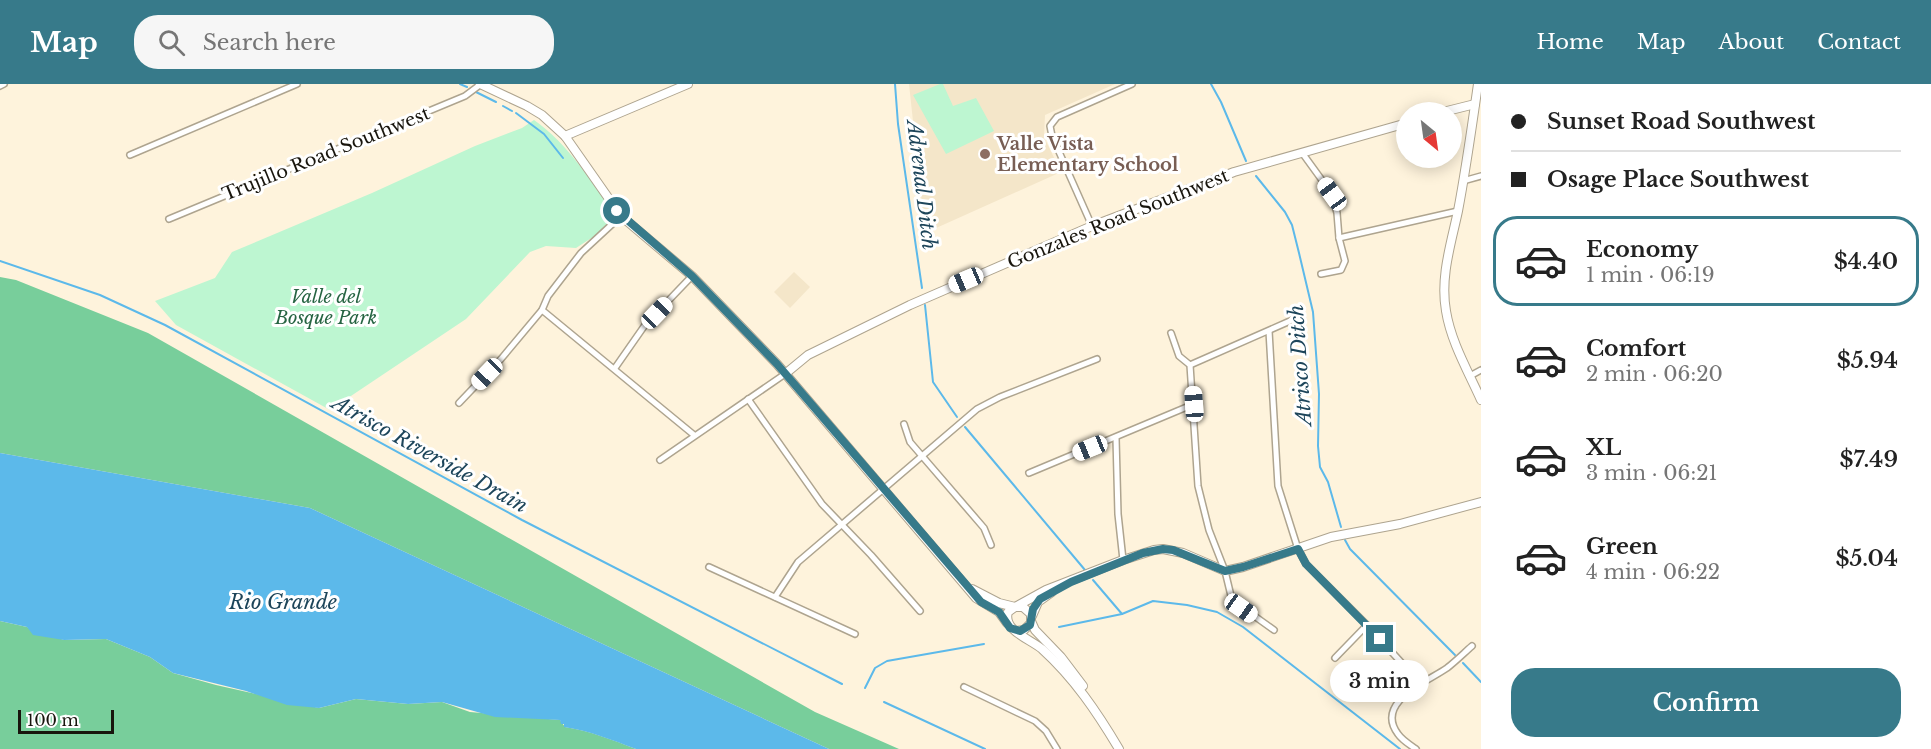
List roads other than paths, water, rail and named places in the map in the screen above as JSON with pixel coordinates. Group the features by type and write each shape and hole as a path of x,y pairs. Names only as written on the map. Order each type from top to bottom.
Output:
{"street":[{"path":"130,155 297,84"},
{"path":"480,84 542,115 565,136 621,216 692,276 777,364 976,598 999,612 1010,628 1038,645 1065,672 1101,719"},
{"name":"Trujillo Road Southwest","path":"169,219 465,96 480,84"},
{"path":"565,136 688,84"},
{"path":"1092,226 1050,126 1057,117 1132,84"},
{"path":"1478,84 1478,104 1446,264 1444,286 1446,311 1454,341 1481,400"},
{"path":"1462,108 1478,104"},
{"name":"Gonzales Road Southwest","path":"660,460 785,374 808,355 910,305 1092,226 1234,172 1396,126"},
{"path":"1303,154 1332,194 1337,213 1344,261 1341,270 1321,274"},
{"path":"1464,180 1481,176"},
{"path":"1339,238 1458,211"},
{"path":"459,403 501,359 542,310 548,296 580,253 621,216"},
{"path":"615,368 645,325 692,276"},
{"path":"542,310 694,435"},
{"path":"1190,365 1290,321 1298,313"},
{"path":"1269,331 1278,486 1298,549 1306,564 1421,684"},
{"path":"1171,333 1179,356 1190,365 1198,486 1202,508 1225,571 1232,600 1274,630"},
{"path":"775,597 798,562 987,403 1097,359"},
{"path":"1470,376 1481,370"},
{"path":"748,399 822,504 920,611"},
{"path":"1029,472 1194,404"},
{"path":"904,424 908,438 984,528 990,545"},
{"path":"1116,438 1118,514 1123,560"},
{"path":"1007,623 1008,612 1043,592 1143,553 1163,549 1183,553 1225,571 1331,537 1400,524 1481,502"},
{"path":"710,567 855,634"},
{"path":"1016,631 1026,629 1035,605 1040,599 1071,582"},
{"path":"970,589 999,603 1025,608 1035,630 1080,681 1119,749"},
{"path":"1335,658 1366,625"},
{"path":"1416,749 1398,736 1391,716 1395,705 1421,684 1447,668 1472,646"},
{"path":"964,687 1037,723 1046,731 1057,749"}],"water":[{"name":"Rio Grande","path":"0,453 310,508 829,749 636,749 592,733 564,727 560,720 495,717 442,702 408,704 356,699 319,708 287,705 246,691 173,673 150,657 106,639 64,640 33,635 27,627 0,621"}],"waterway":[{"path":"460,84 467,87"},
{"name":"Adrenal Ditch","path":"895,84 898,124 922,288"},
{"name":"Atrisco Ditch","path":"1211,84 1246,161"},
{"path":"476,92 496,102"},
{"path":"503,106 512,111"},
{"path":"516,113 544,134 563,158"},
{"name":"Atrisco Ditch","path":"1256,176 1285,212 1292,225 1299,253 1313,312 1319,394 1320,467 1328,482 1341,527"},
{"name":"Atrisco Riverside Drain","path":"0,261 100,295 165,325 522,520 842,684"},
{"name":"Adrenal Ditch","path":"925,305 933,382 957,417"},
{"name":"Adrenal Ditch","path":"965,427 1085,570"},
{"name":"Atrisco Ditch","path":"1345,540 1350,549 1455,655"},
{"name":"Adrenal Ditch","path":"1093,580 1122,614"},
{"path":"1059,627 1122,614 1153,601 1187,605 1217,612 1243,627 1400,749"},
{"path":"865,688 875,668 887,661 984,644"},
{"path":"1463,663 1481,682"},
{"name":"Atrisco Riverside Drain","path":"884,702 985,749"}],"place":[{"name":"Valle Vista Elementary School","path":"985,154"}],"park label":[{"name":"Valle del Bosque Park","path":"326,307"}]}
